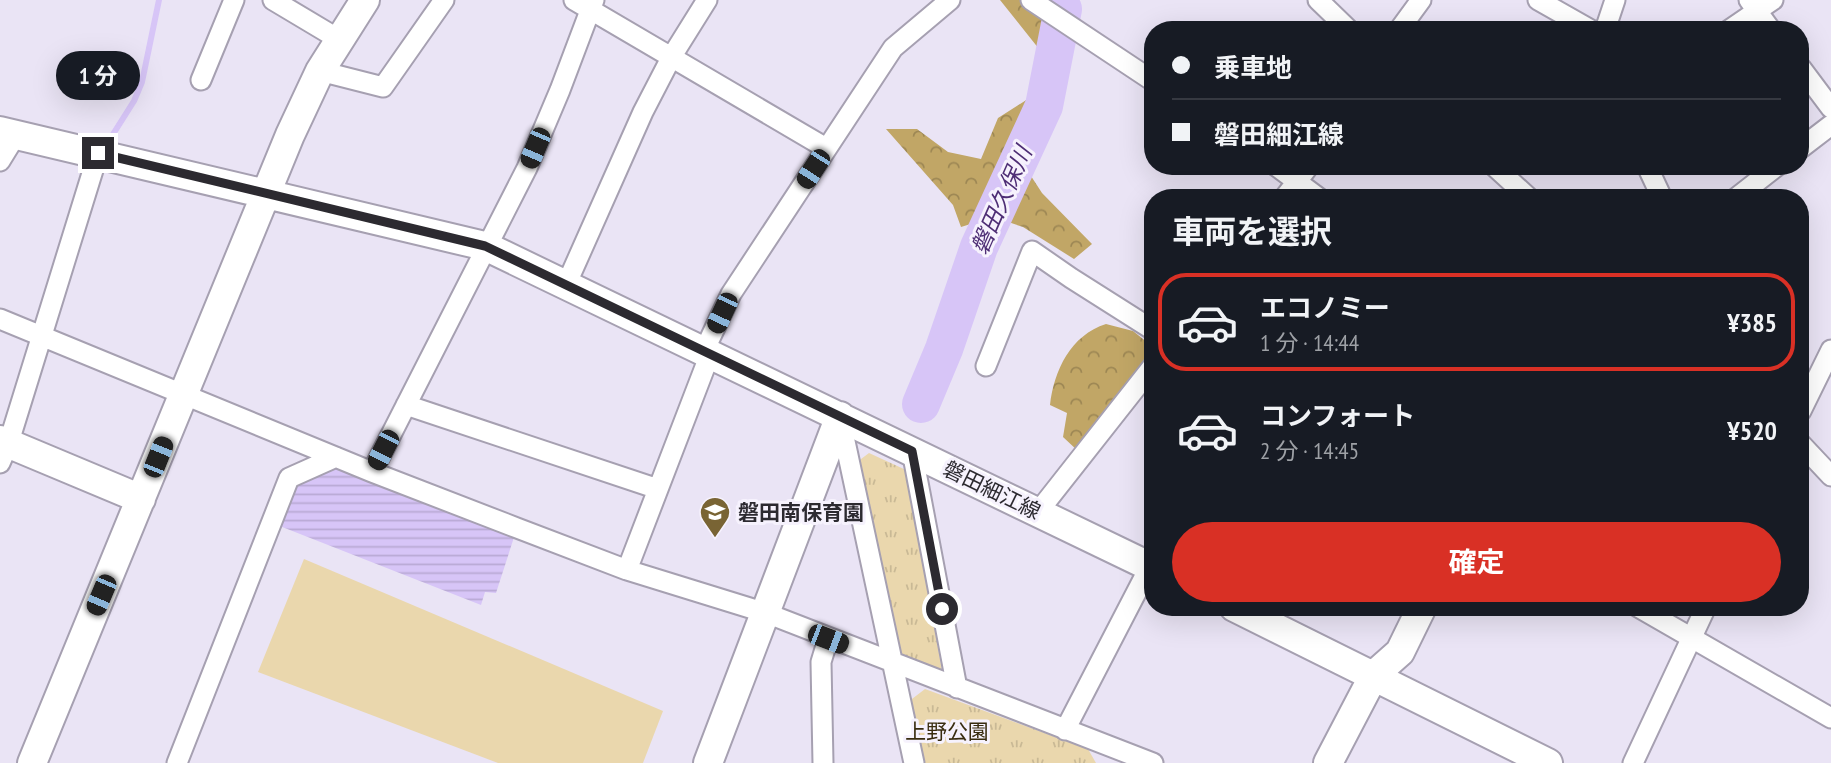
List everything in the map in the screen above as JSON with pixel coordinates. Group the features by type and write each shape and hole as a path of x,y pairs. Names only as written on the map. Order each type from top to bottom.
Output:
{"main road":[{"path":"32,763 290,135 320,71 365,0"},
{"name":"磐田細江線","path":"8,133 485,246 1144,563"},
{"path":"708,763 839,416"},
{"path":"3,449 141,499"},
{"path":"1253,616 1548,763"},
{"path":"1328,763 1374,675 1400,652 1418,616"}],"street":[{"path":"201,80 234,0"},
{"path":"273,0 340,40"},
{"path":"320,71 383,87 444,0"},
{"path":"566,285 643,112 672,56 707,0"},
{"path":"627,570 707,353 732,294 893,48 950,0"},
{"path":"1031,0 1144,75"},
{"path":"1318,0 1340,21"},
{"path":"1406,21 1421,0"},
{"path":"1538,0 1575,21"},
{"path":"1608,21 1615,0"},
{"path":"372,472 527,168 560,90 586,3 826,148"},
{"path":"1740,21 1759,3 1768,21"},
{"path":"1809,79 1831,108"},
{"path":"1809,142 1831,125"},
{"path":"0,161 8,133"},
{"path":"3,449 98,153"},
{"path":"1291,189 1302,175"},
{"path":"1510,175 1522,189"},
{"path":"1748,189 1765,175"},
{"path":"986,366 1032,251 1144,324"},
{"path":"0,319 372,472 627,570 766,613 1065,730 1106,755 1153,763"},
{"path":"1809,395 1831,350"},
{"path":"1038,512 1144,377"},
{"path":"406,405 658,489"},
{"path":"839,416 914,763"},
{"path":"912,451 957,688"},
{"path":"1809,453 1831,476"},
{"path":"177,763 289,478 337,457"},
{"path":"1065,730 1144,582"},
{"path":"1654,616 1831,718"},
{"path":"1633,763 1702,616"},
{"path":"823,763 821,662 828,639"}],"green space":[{"path":"1000,0 1045,0 1063,9 1053,60 1048,121 1020,159 1042,193 1092,244 1074,259 1023,227 993,217 961,227 953,205 886,129 917,129 948,152 981,159 998,118 1028,99 1043,54"},
{"path":"1106,324 1133,331 1144,340 1144,368 1078,451 1063,437 1067,413 1050,405 1056,379 1066,356 1083,336"},
{"name":"上野公園","path":"869,453 906,470 942,670 899,658 857,462"},
{"path":"304,559 663,711 643,763 498,763 258,672"},
{"name":"上野公園","path":"925,689 1088,749 1096,763 920,763 908,702"}],"shaded area":[{"path":"326,462 517,528 496,593 485,592 481,605 272,523 287,485"}],"waterway":[{"path":"110,139 134,101 142,82 159,0"},
{"name":"磐田久保川","path":"921,404 944,349 979,247 1044,106 1063,9 1048,0"}],"place":[{"name":"磐田南保育園","path":"715,539"}],"route":[{"path":"98,153 485,246 912,451 942,609"}]}
